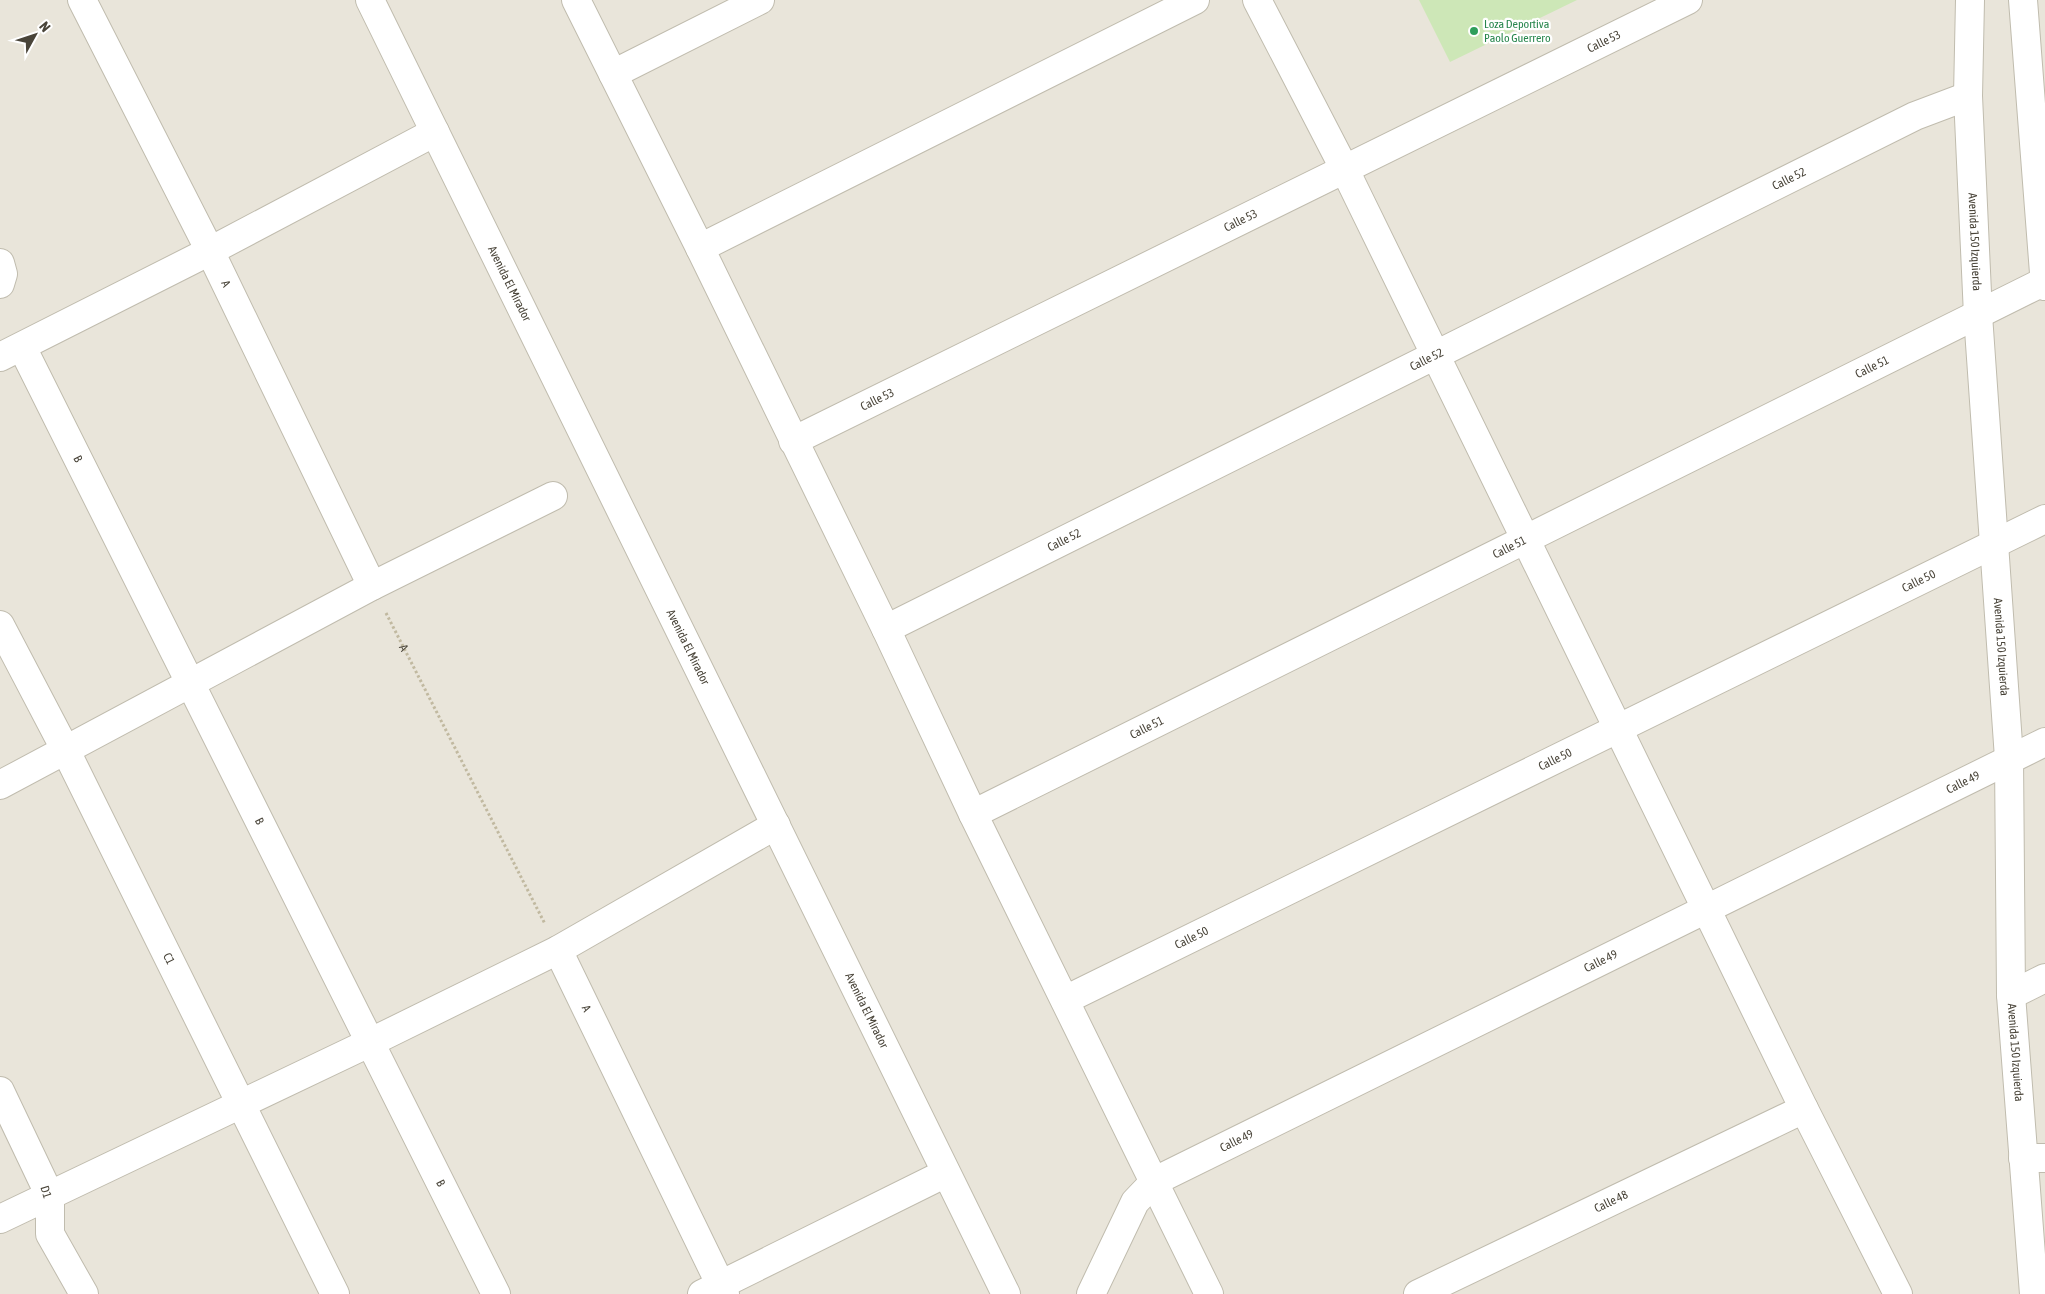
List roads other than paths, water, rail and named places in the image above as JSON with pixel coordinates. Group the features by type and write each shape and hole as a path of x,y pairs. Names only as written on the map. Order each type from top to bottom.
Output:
{"street":[{"name":"A","path":"82,0 210,251 372,586"},
{"name":"Avenida El Mirador","path":"370,0 1006,1294"},
{"path":"576,0 700,248 886,629 973,814 1209,1294"},
{"path":"613,74 760,0"},
{"path":"700,248 1195,0"},
{"path":"1257,0 1344,168 1436,354 1895,1293"},
{"name":"Calle 53","path":"793,441 1688,0"},
{"name":"Avenida 150 Izquierda","path":"1970,0 1968,96 1978,315 2009,758 2011,994 2034,1158 2034,1294"},
{"path":"2023,0 2045,286"},
{"name":"Calle 52","path":"886,629 1915,116 1968,96"},
{"path":"11,352 210,251 434,132"},
{"path":"0,263 3,274 0,284"},
{"name":"Calle 51","path":"973,814 2045,281"},
{"name":"B","path":"11,352 190,682 496,1294"},
{"path":"0,785 372,586 553,496"},
{"name":"Calle 50","path":"1065,1000 2045,519"},
{"name":"C1","path":"0,626 65,749 335,1294"},
{"name":"Calle 49","path":"1091,1294 1099,1272 1135,1202 1155,1182 1708,910 2009,758 2045,742"},
{"path":"0,1219 371,1042 558,950 776,825"},
{"name":"A","path":"558,950 716,1291"},
{"path":"2011,994 2045,978"},
{"name":"D1","path":"0,1091 50,1196 50,1234 84,1294"},
{"name":"Calle 48","path":"1418,1294 1804,1109"},
{"path":"716,1291 946,1173"}],"place":[{"name":"Loza Deportiva Paolo Guerrero","path":"1474,31"}]}
